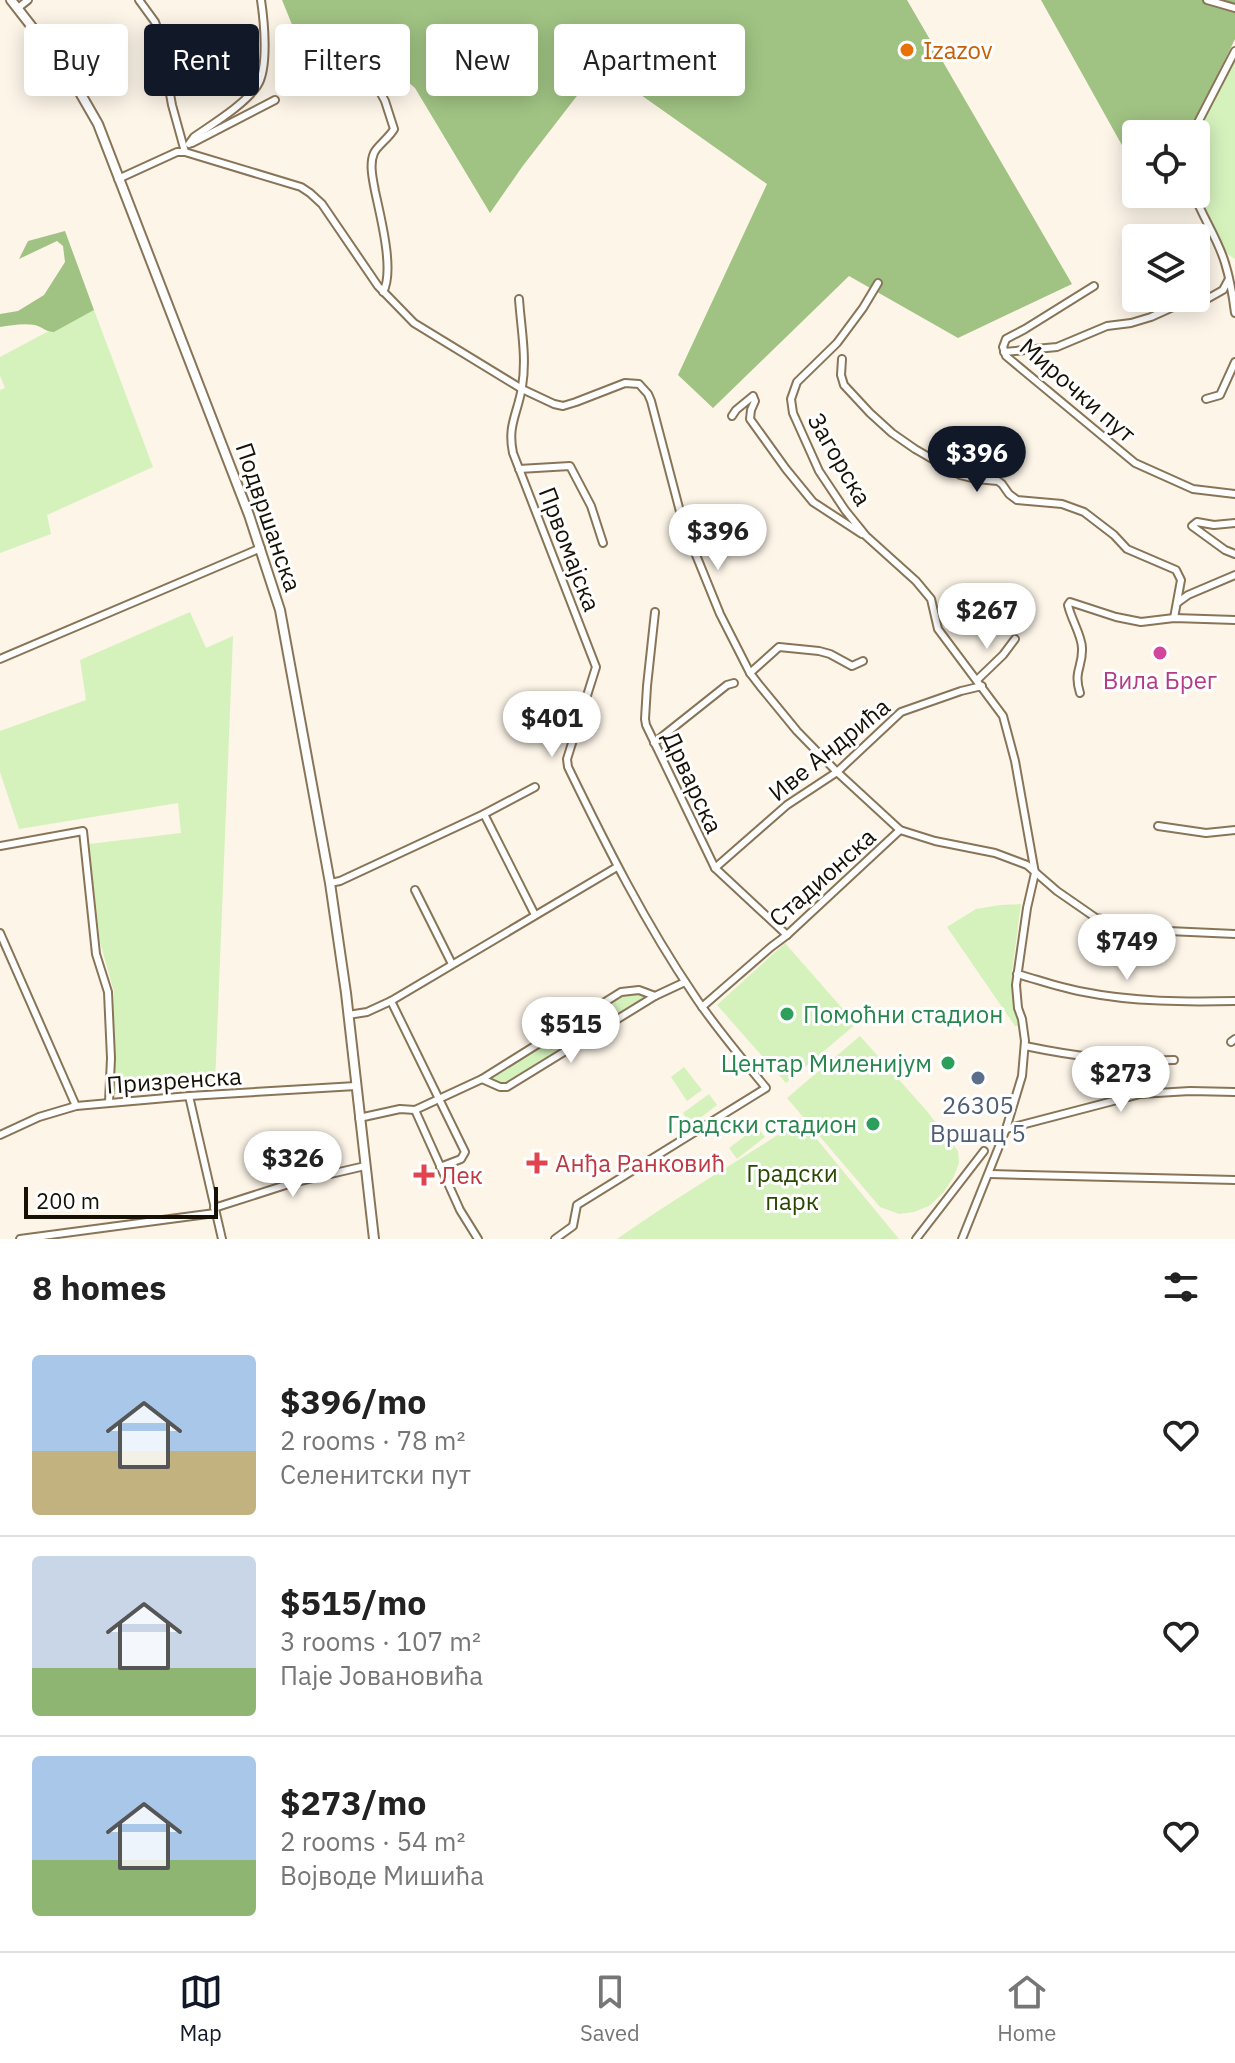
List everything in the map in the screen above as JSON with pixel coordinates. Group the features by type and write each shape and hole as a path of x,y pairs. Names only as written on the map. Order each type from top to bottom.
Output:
{"street":[{"name":"Подвршанска","path":"11,0 71,77 98,124 261,548 280,610 330,883 374,1239"},
{"path":"18,8 28,0"},
{"path":"139,0 159,33 172,105 185,152"},
{"path":"185,152 194,137 246,98 259,84 264,62 261,0"},
{"path":"1207,0 1235,8"},
{"path":"1199,120 1235,51"},
{"path":"382,96 394,129 374,152 372,165 385,239 387,281 383,292"},
{"path":"189,144 275,100"},
{"path":"118,179 177,152 185,152 301,187 322,204 383,292 414,323 522,389"},
{"path":"1199,208 1225,263 1235,313"},
{"path":"1225,263 1235,261"},
{"path":"1004,352 1057,347 1107,326 1131,323 1182,303 1207,299 1223,290 1229,279"},
{"name":"Загорска","path":"878,283 837,343 797,382 791,399 793,413 819,471 845,510 866,536 916,581 931,599 938,629 1003,716 1015,761 1035,873"},
{"name":"Мирочки пут","path":"1094,286 1006,339 1004,352 1009,360 1135,463 1193,489 1235,494"},
{"name":"Првомајска","path":"519,299 524,359 522,389 510,436 513,453 596,667 567,761 568,767 617,867 685,982 766,1088 577,1205 573,1226 555,1239"},
{"path":"842,359 844,385 892,433 938,463 960,475 998,481 1017,500 1062,504 1084,512 1127,549 1179,573 1181,580 1174,618"},
{"path":"1206,399 1220,395 1235,362"},
{"name":"Стадионска","path":"522,389 563,406 631,383 639,384 648,394 683,523 720,614 750,673 797,731 900,830 787,935 702,1007"},
{"path":"732,416 753,396 755,401 750,419 786,469 813,502 866,536"},
{"path":"519,469 570,466 591,506 603,543"},
{"path":"1235,523 1194,523 1192,526 1235,554"},
{"path":"0,659 261,548"},
{"path":"1177,603 1188,595 1235,575"},
{"path":"1080,693 1077,679 1082,646 1070,615 1069,602 1131,620 1235,620"},
{"name":"Дрварска","path":"655,612 646,725 715,868 787,935"},
{"name":"Иве Андрића","path":"715,868 787,805 837,772 901,712 980,683 1015,639"},
{"path":"750,673 779,647 819,651 852,666 863,661"},
{"path":"654,743 727,685 734,683"},
{"path":"330,883 484,814 535,787"},
{"path":"484,814 535,915"},
{"path":"1158,826 1206,833 1235,830"},
{"path":"900,830 935,841 995,853 1027,865 1096,918 1168,931 1235,934"},
{"path":"0,846 83,831 96,954 108,992 109,1102"},
{"path":"351,1034 354,1023 367,1012 391,1001 617,867"},
{"path":"962,1239 990,1174 1022,1076 1025,1044 1018,1008 1017,974 1035,873"},
{"path":"415,890 452,964"},
{"path":"0,933 76,1106"},
{"path":"1017,974 1087,993 1141,999 1235,1001"},
{"path":"482,1079 507,1087 655,996 685,982"},
{"path":"359,1118 400,1109 415,1110 482,1079 621,992 639,990 655,996"},
{"path":"391,1001 465,1152 461,1159 440,1167"},
{"path":"348,1015 367,1012"},
{"path":"1025,1044 1098,1059 1174,1060"},
{"name":"Призренска","path":"0,1135 39,1117 76,1106 356,1086"},
{"path":"1006,1129 1140,1094 1235,1092"},
{"path":"189,1096 222,1239"},
{"path":"415,1110 460,1210 478,1239"},
{"path":"916,1239 984,1151"},
{"path":"20,1239 72,1235 215,1210 299,1181 365,1166"},
{"path":"990,1174 1235,1180"}],"green space":[{"path":"282,0 907,0 1072,284 958,338 849,276 713,408 678,375 767,184 642,96 745,96 745,24 554,24 554,96 577,96 490,213 410,84 410,24 292,24"},
{"path":"1041,0 1235,0 1235,39 1196,120 1122,120 1122,145"},
{"path":"1235,59 1235,259 1226,253 1203,208 1210,208 1210,120 1204,120"},
{"path":"65,231 94,310 54,332 31,324 0,327 0,314 18,311 44,295 65,262 63,246 57,241 19,259 28,241"},
{"path":"94,310 153,467 47,515 51,534 0,553 0,390 5,388 0,376 0,357"},
{"path":"190,612 206,648 233,636 215,1085 114,1094 114,992 100,942 89,844 181,833 178,803 19,829 0,772 0,731 86,700 80,660"},
{"path":"1021,904 1012,972 1018,1026 1015,1026 947,927 976,909"},
{"name":"Помоћни стадион","path":"785,943 856,1024 786,1083 717,1005"},
{"path":"638,992 643,998 508,1083 499,1084 491,1078 624,994"},
{"name":"Градски стадион","path":"860,1036 958,1151 959,1163 944,1192 929,1206 914,1212 899,1214 880,1207 787,1098"},
{"path":"684,1067 702,1090 687,1101 671,1077"},
{"path":"709,1094 717,1105 691,1125 683,1113"},
{"name":"Градски парк","path":"801,1120 899,1239 617,1239 662,1208"},
{"path":"757,1127 765,1137 737,1159 729,1148"}],"place":[{"name":"Izazov","path":"907,50"},
{"name":"Вила Брег","path":"1160,653"},
{"name":"Помоћни стадион","path":"787,1014"},
{"name":"Центар Миленијум","path":"948,1063"},
{"name":"26305 Вршац 5","path":"978,1078"},
{"name":"Градски стадион","path":"873,1124"},
{"name":"Анђа Ранковић","path":"537,1163"},
{"name":"Лек","path":"424,1175"}]}
